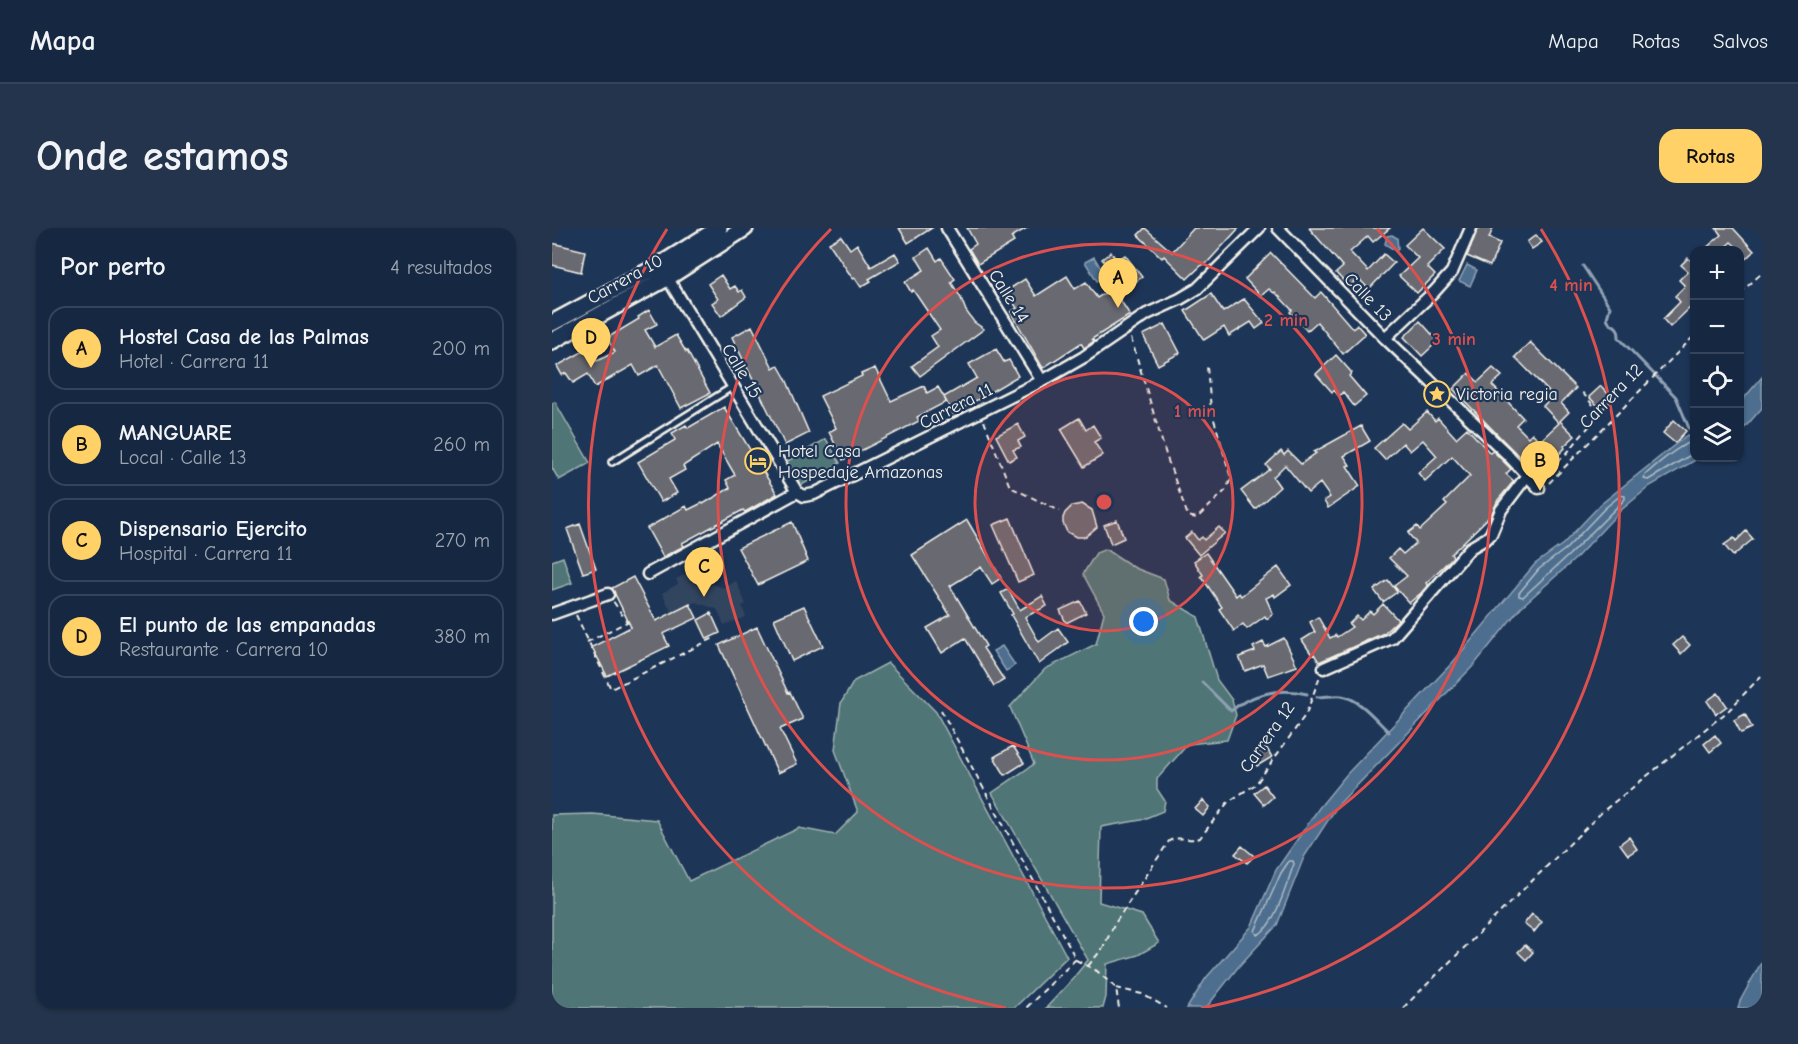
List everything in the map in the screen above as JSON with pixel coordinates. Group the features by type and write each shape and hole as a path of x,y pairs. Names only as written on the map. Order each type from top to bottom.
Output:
{"main road":[{"name":"Carrera 10","path":"552,323 664,272 719,228"},
{"name":"Carrera 10","path":"552,341 664,272 745,228"}],"street":[{"name":"Calle 14","path":"947,228 1042,381"},
{"name":"Carrera 11","path":"648,574 797,492 804,496 814,494 1042,381 1084,357 1147,314 1197,289 1259,228"},
{"name":"Calle 13","path":"1278,228 1385,338 1508,454 1532,482"},
{"path":"1385,338 1452,272 1471,228"},
{"name":"Calle 15","path":"664,272 797,492"},
{"path":"1324,668 1392,638 1470,548 1487,538 1502,510 1532,482"},
{"path":"552,614 608,594"}],"lane":[{"path":"612,462 732,387"}],"path":[{"path":"1744,289 1762,273"},
{"path":"1127,327 1188,516 1197,518 1226,490 1231,478 1210,409 1207,368"},
{"name":"Carrera 12","path":"1553,480 1690,341"},
{"path":"1532,482 1553,467 1596,418 1599,412 1597,408 1580,390"},
{"path":"981,412 1010,487 1060,511"},
{"path":"587,642 627,622 608,594"},
{"path":"572,607 610,689 716,637"},
{"name":"Carrera 12","path":"1088,966 1103,948 1114,925 1169,841 1179,838 1194,840 1200,838 1228,802 1256,784 1306,714 1324,668"},
{"path":"1403,1008 1602,812 1728,711 1762,675"},
{"path":"941,710 1076,959 1116,988 1142,994 1167,1008"},
{"path":"1026,1008 1076,959"},
{"path":"1116,988 1119,1008"}],"shaded area":[{"path":"696,569 700,580 724,588 736,581 746,604 742,606 746,617 724,625 717,609 695,602 672,613 662,593 678,584 676,579"}],"green space":[{"path":"555,402 590,463 559,480 552,468 552,403"},
{"path":"826,439 840,463 800,486 786,462"},
{"path":"1106,549 1135,568 1164,579 1170,600 1198,617 1217,680 1232,700 1236,715 1227,740 1188,744 1157,779 1157,789 1165,801 1163,811 1141,820 1101,827 1099,902 1142,915 1159,943 1138,955 1107,964 1106,997 1103,1008 1046,1008 1088,960 992,793 1034,764 1010,707 1045,669 1096,644 1104,613 1083,574 1096,553"},
{"path":"563,557 572,583 552,590 552,561"},
{"path":"888,663 936,712 1067,957 1014,1008 552,1008 552,815 593,814 657,820 689,881 799,828 835,835 858,812 835,750 841,703 854,681"}],"water":[{"path":"1392,235 1397,238 1398,249 1396,251 1385,244 1387,236"},
{"path":"1094,257 1105,275 1097,281 1085,262"},
{"path":"1467,265 1477,270 1470,286 1459,281"},
{"path":"1762,377 1762,408 1744,428 1744,408 1744,398"},
{"path":"1687,435 1690,435 1690,462 1692,462 1650,486 1620,511 1574,560 1521,607 1474,665 1338,805 1304,857 1277,925 1239,966 1206,1008 1187,1008 1206,978 1251,927 1276,870 1319,808 1346,775 1453,662 1535,564 1563,544 1601,504"},
{"path":"1002,646 1015,665 1006,671 993,651"},
{"path":"1762,961 1762,1008 1738,1008 1740,1001"}],"building":[{"path":"899,228 932,228 908,243"},
{"path":"967,228 1027,228 1011,237 1014,242 978,264 969,249 976,244"},
{"path":"1145,228 1172,252 1194,228 1239,228 1205,265 1203,264 1187,279 1138,235"},
{"path":"1309,228 1390,228 1373,242 1368,236 1350,252 1368,271 1384,254 1394,263 1369,289 1358,278 1349,287 1336,273 1343,267"},
{"path":"1423,228 1445,249 1427,267 1435,275 1417,293 1399,276 1418,258 1405,245"},
{"path":"1478,228 1493,228 1489,238 1500,243 1490,266 1467,256"},
{"path":"1716,228 1733,228 1754,251 1744,260 1744,246 1736,246 1731,242 1726,246 1709,246 1721,235"},
{"path":"1536,235 1542,242 1532,249 1527,242"},
{"path":"841,236 850,249 857,244 871,267 895,253 900,261 869,279 871,281 861,287 829,243"},
{"path":"552,243 585,251 581,272 552,265"},
{"path":"929,248 937,261 941,258 955,279 951,282 966,311 974,322 984,329 920,376 912,366 938,347 931,336 940,330 905,282 924,270 916,257"},
{"path":"1111,252 1116,259 1107,265 1102,259"},
{"path":"1271,253 1315,298 1321,292 1353,329 1357,325 1365,334 1343,354 1317,322 1307,331 1275,292 1269,289 1261,296 1245,279"},
{"path":"1125,255 1142,277 1117,295 1130,315 1092,339 1094,341 1084,348 1081,343 1043,368 1011,312 1017,308 1006,291 1025,279 1036,296 1067,276 1075,289 1086,282 1097,298 1124,281 1111,264"},
{"path":"1688,258 1690,260 1690,308 1670,327 1663,319 1680,302 1675,296 1685,286 1679,280 1688,271 1681,265"},
{"path":"721,275 730,289 735,286 739,292 742,290 746,297 721,316 712,303 718,299 708,284"},
{"path":"1211,294 1223,312 1244,299 1264,323 1256,329 1251,322 1229,336 1224,327 1204,340 1185,311"},
{"path":"649,310 657,324 645,330 655,347 676,335 710,393 681,408 658,365 639,376 633,365 595,387 588,374 573,383 566,373 562,375 557,366 589,348 597,361 615,352 607,338 639,319 638,317"},
{"path":"1420,321 1438,341 1422,356 1404,337"},
{"path":"1165,324 1180,353 1158,365 1143,335"},
{"path":"752,326 773,368 778,365 786,379 809,433 785,445 732,337"},
{"path":"1530,342 1576,388 1561,403 1569,412 1560,421 1575,436 1538,476 1453,389 1469,373 1478,382 1493,368 1502,376 1492,385 1523,418 1516,425 1528,437 1532,433 1540,441 1559,423 1543,406 1553,396 1515,357"},
{"path":"996,349 1004,362 1009,360 1018,376 953,414 944,397 977,378 969,364"},
{"path":"1336,355 1352,373 1349,376 1366,396 1354,406 1343,392 1339,396 1334,390 1332,392 1316,374"},
{"path":"875,368 891,401 924,386 927,393 938,387 946,402 917,417 919,421 843,460 829,432 836,428 820,396"},
{"path":"1601,386 1613,399 1602,410 1589,397"},
{"path":"724,407 777,494 682,543 684,546 663,557 647,528 686,506 688,510 703,504 730,488 726,480 735,475 717,444 683,466 685,470 669,479 677,493 661,502 638,462 675,440 672,433 686,425 688,428"},
{"path":"1427,412 1435,421 1438,418 1456,438 1467,428 1490,453 1493,451 1511,469 1506,474 1514,481 1498,500 1491,515 1451,554 1453,557 1409,603 1394,586 1407,576 1389,558 1398,549 1403,554 1416,543 1408,533 1417,526 1420,530 1447,505 1444,502 1470,476 1452,456 1425,481 1418,473 1437,456 1423,440 1410,451 1403,443 1385,460 1374,448 1402,423 1408,429"},
{"path":"1079,418 1086,430 1093,425 1101,438 1094,442 1103,455 1084,467 1061,429"},
{"path":"1674,420 1686,431 1675,443 1663,433"},
{"path":"1018,424 1025,437 1018,441 1021,447 1013,450 1017,457 1009,461 996,436"},
{"path":"1361,426 1370,441 1344,456 1350,465 1347,466 1360,486 1328,508 1324,501 1330,497 1320,483 1308,493 1285,465 1273,477 1280,487 1255,509 1241,491 1270,469 1266,465 1281,451 1284,455 1288,451 1301,464 1316,453 1314,452"},
{"path":"1082,504 1092,510 1097,527 1085,537 1076,537 1067,532 1063,518 1072,506"},
{"path":"1010,518 1034,575 1018,582 993,525"},
{"path":"967,520 1001,578 992,584 981,567 950,586 986,646 983,648 1004,680 994,686 965,638 942,653 927,628 950,615 912,555"},
{"path":"1117,520 1124,538 1111,544 1104,525"},
{"path":"792,522 808,561 758,585 738,548"},
{"path":"580,524 596,569 583,573 567,529"},
{"path":"1219,527 1225,533 1199,555 1185,538 1192,532 1198,540 1202,537 1204,540"},
{"path":"1746,531 1753,539 1733,556 1724,545 1734,538 1736,541"},
{"path":"1206,553 1236,596 1239,593 1241,596 1278,567 1291,585 1275,597 1274,594 1266,598 1273,614 1267,619 1265,616 1247,629 1243,624 1234,631 1219,609 1222,607 1201,576 1203,575 1194,561"},
{"path":"633,577 656,621 690,604 697,618 663,634 669,646 607,676 592,647 631,627 612,588"},
{"path":"1388,580 1397,592 1383,602 1374,590"},
{"path":"1008,589 1020,610 1042,596 1047,606 1025,617 1039,642 1058,628 1068,642 1039,664 1001,593"},
{"path":"1080,601 1086,613 1066,623 1060,610"},
{"path":"1383,604 1398,620 1384,633 1319,662 1302,640 1315,632 1310,622 1318,617 1330,638 1336,635 1337,637 1352,627 1349,624 1357,616 1361,620 1370,611 1373,614"},
{"path":"804,606 823,646 792,661 774,619"},
{"path":"711,613 720,633 707,639 698,620"},
{"path":"757,627 803,719 780,729 797,764 778,773 719,645"},
{"path":"1682,637 1690,645 1681,654 1673,645"},
{"path":"1284,638 1297,666 1268,676 1263,664 1245,671 1239,657 1255,651 1253,647 1263,642 1266,647"},
{"path":"1718,693 1727,706 1716,714 1707,701"},
{"path":"1745,714 1752,728 1741,733 1734,720"},
{"path":"1715,735 1721,743 1710,752 1704,744"},
{"path":"1013,746 1024,763 1005,775 994,757"},
{"path":"1266,747 1272,757 1257,766 1251,756"},
{"path":"1264,785 1273,797 1264,805 1254,793"},
{"path":"1203,800 1210,807 1203,816 1195,809"},
{"path":"1629,837 1637,849 1628,855 1620,844"},
{"path":"1242,846 1254,856 1247,863 1235,854"},
{"path":"1532,914 1542,922 1534,932 1524,924"},
{"path":"1525,945 1533,952 1526,960 1518,952"}],"waterway":[{"path":"1583,266 1610,307 1607,318 1610,324 1618,329 1619,338 1676,397 1690,429"},
{"path":"1202,682 1231,711 1257,696 1287,691 1307,694"},
{"path":"1317,697 1349,698 1389,732"}],"place":[{"name":"Hostel Casa de las Palmas","path":"1118,308"},
{"name":"El punto de las empanadas","path":"591,368"},
{"name":"Victoria regia","path":"1437,394"},
{"name":"Hotel Casa Hospedaje Amazonas","path":"758,461"},
{"name":"MANGUARE","path":"1540,491"},
{"name":"Dispensario Ejercito","path":"704,597"}]}
